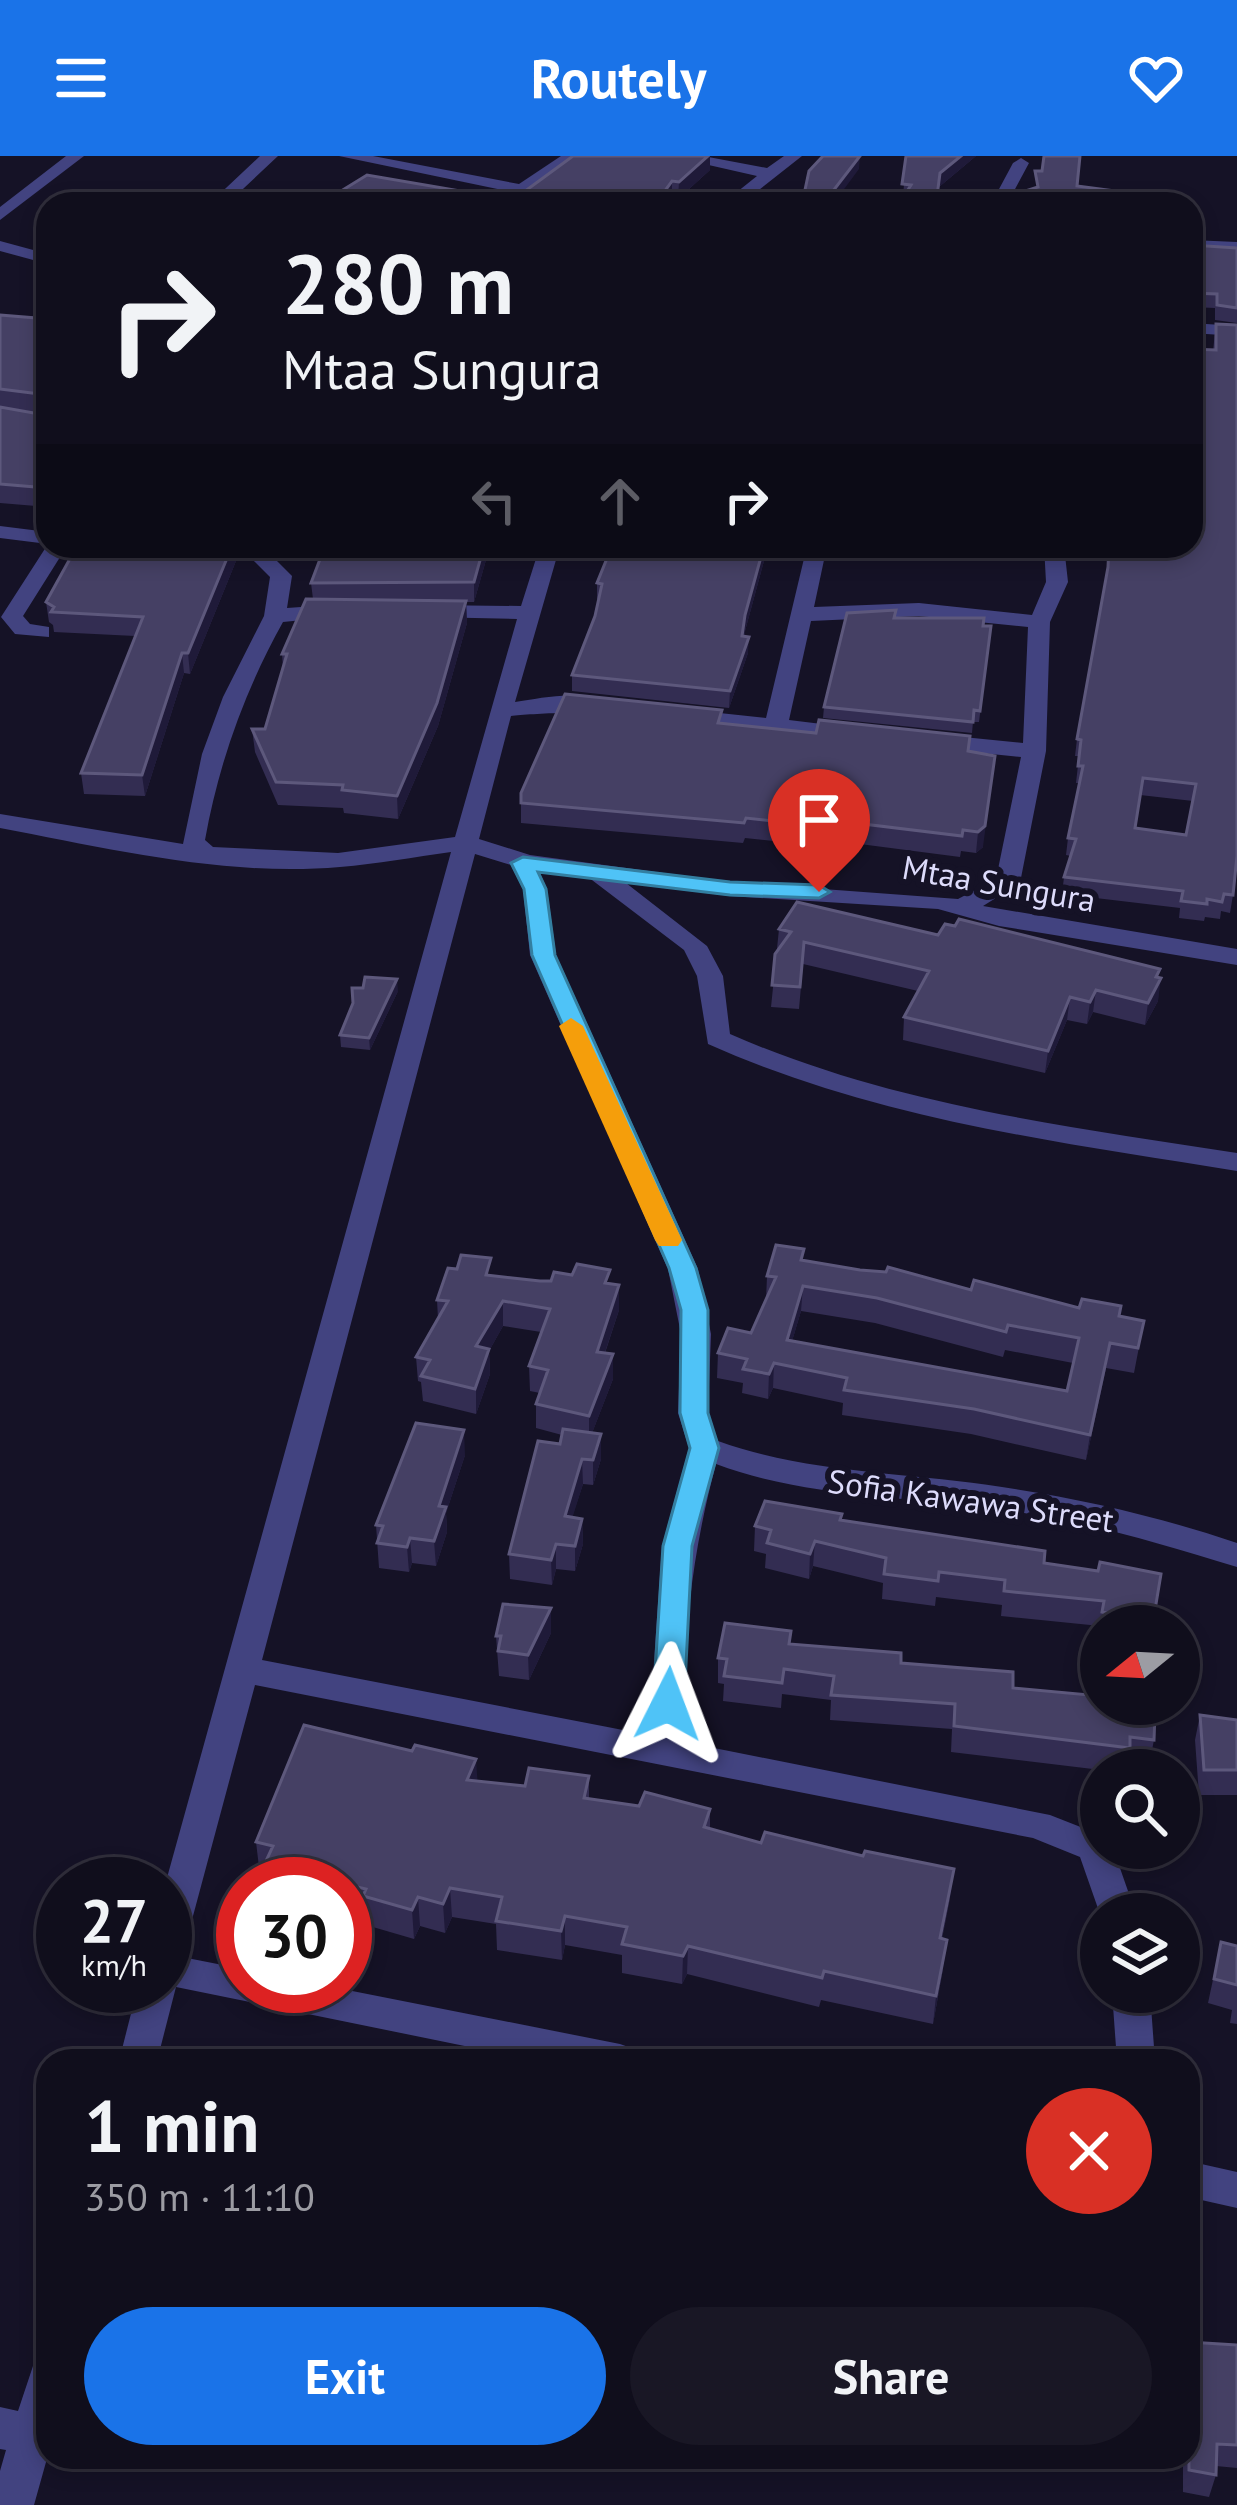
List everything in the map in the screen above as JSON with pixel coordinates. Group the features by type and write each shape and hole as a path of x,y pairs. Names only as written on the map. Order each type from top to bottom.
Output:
{"street":[{"path":"0,215 76,156"},
{"path":"236,192 270,156"},
{"path":"347,156 521,189"},
{"path":"517,192 572,156"},
{"path":"676,156 772,174"},
{"path":"747,192 794,156"},
{"path":"1005,192 1021,163"},
{"path":"0,246 36,256"},
{"path":"1203,246 1237,248"},
{"path":"1203,329 1237,331"},
{"path":"0,532 36,536"},
{"path":"40,632 23,629 12,616 49,558"},
{"path":"260,558 278,596 306,610 529,614"},
{"path":"207,855 193,841 212,757 278,596 289,558"},
{"path":"191,1857 395,1113 452,880 546,558"},
{"path":"776,726 814,558"},
{"path":"1055,558 1057,582 1039,622 1034,751 1008,883 1022,902 1060,928"},
{"path":"799,616 848,608 890,609 1039,622"},
{"path":"515,661 565,702"},
{"path":"502,710 565,702 1034,751"},
{"path":"0,821 100,842 207,855 338,860 465,843"},
{"name":"Mtaa Sungura","path":"465,843 525,863 730,889 863,893 1237,957"},
{"path":"452,880 525,863 535,889 544,955 571,1025 690,1287 696,1334 694,1413 712,1463 677,1546 668,1704 674,1753"},
{"path":"595,871 694,946 710,976 717,1038 770,1064 985,1119 1237,1162"},
{"path":"959,909 1008,883"},
{"name":"Sofia Kawawa Street","path":"712,1463 1002,1498 1149,1525 1237,1555"},
{"path":"241,1669 1037,1825 1095,1848 1111,1893"},
{"path":"372,2011 560,2049"},
{"path":"141,2049 150,2013"},
{"path":"1133,2013 1135,2049"},
{"path":"1200,2182 1237,2190"},
{"path":"12,2505 16,2431 36,2399"}],"building":[{"path":"573,156 708,156 664,192 524,192"},
{"path":"823,156 860,156 832,192 805,192 809,171"},
{"path":"906,156 961,156 940,173 938,192 907,192 911,185 902,184"},
{"path":"1044,156 1080,156 1077,186 1123,192 1025,192 1038,187 1035,171 1042,171"},
{"path":"367,175 466,192 339,192"},
{"path":"1203,246 1237,248 1237,308 1217,305 1217,294 1203,293"},
{"path":"0,315 36,318 36,394 0,389"},
{"path":"1216,324 1237,325 1237,856 1233,895 1224,894 1222,902 1207,899 1207,904 1181,901 1183,891 1064,877 1076,839 1068,838 1083,766 1078,766 1081,740 1077,739 1108,558 1203,558 1203,349 1216,350","holes":["1143,778 1196,784 1186,835 1135,828"]},
{"path":"0,407 36,413 36,487 0,484"},
{"path":"70,558 227,558 188,653 182,653 142,775 81,773 143,617 51,612 54,607 46,602"},
{"path":"320,558 481,558 474,582 311,583"},
{"path":"607,558 761,558 745,615 742,636 749,637 730,691 572,675 595,616 602,584 597,583"},
{"path":"306,599 466,601 437,703 397,796 342,790 343,785 276,782 252,729 265,729 287,654 282,654"},
{"path":"896,610 894,618 984,618 983,626 991,626 980,711 974,710 973,722 824,707 847,613"},
{"path":"565,694 722,710 718,723 816,733 819,720 970,736 968,751 995,756 985,826 978,832 963,830 962,836 830,820 828,827 746,818 744,823 521,803 521,793"},
{"path":"797,902 938,935 945,924 955,926 959,919 1160,969 1156,977 1161,978 1148,1003 1096,990 1090,1002 1070,997 1048,1051 904,1017 929,971 804,942 800,987 772,985 775,954 791,932 779,929"},
{"path":"365,977 397,979 369,1038 340,1035 353,1003 352,988 363,988"},
{"path":"776,1245 804,1249 801,1260 860,1270 886,1272 888,1267 971,1290 974,1280 1079,1308 1082,1299 1121,1306 1119,1316 1144,1321 1138,1348 1110,1343 1090,1435 974,1409 844,1390 847,1378 774,1363 769,1374 743,1369 747,1359 718,1353 728,1328 751,1333 776,1277 767,1276","holes":["803,1286 877,1298 1006,1332 1008,1325 1079,1338 1067,1391 787,1340"]},
{"path":"461,1255 491,1258 486,1275 540,1281 551,1281 554,1272 572,1275 577,1264 610,1270 605,1283 619,1285 597,1352 613,1354 589,1416 536,1404 548,1370 529,1366 550,1309 503,1301 476,1346 489,1349 475,1389 421,1376 430,1360 416,1357 448,1301 437,1300 448,1268 457,1269"},
{"path":"416,1423 464,1430 439,1506 446,1507 434,1541 410,1538 407,1547 377,1543 383,1526 376,1525"},
{"path":"563,1429 601,1434 593,1460 582,1459 565,1516 582,1519 575,1546 556,1544 551,1560 509,1554 538,1441 560,1444"},
{"path":"765,1501 842,1514 840,1520 1045,1551 1044,1563 1098,1571 1100,1562 1161,1574 1156,1605 1103,1605 1104,1601 1004,1591 1005,1580 939,1572 938,1581 884,1574 886,1558 815,1541 810,1554 767,1543 771,1530 755,1526"},
{"path":"503,1604 551,1608 528,1655 498,1651"},
{"path":"725,1623 791,1631 789,1644 901,1653 901,1663 1013,1672 1013,1688 1080,1694 1080,1725 1155,1725 1154,1740 1130,1737 1130,1748 954,1726 955,1704 831,1695 834,1676 784,1669 782,1683 724,1676 727,1659 718,1658"},
{"path":"1200,1715 1237,1720 1237,1770 1204,1770"},
{"path":"304,1725 412,1751 415,1745 476,1759 467,1780 525,1786 529,1768 589,1776 584,1798 639,1806 645,1792 710,1809 704,1827 761,1843 765,1832 863,1856 865,1851 954,1869 940,1938 947,1940 936,1996 824,1971 822,1978 688,1946 683,1956 622,1944 627,1927 565,1916 561,1931 496,1921 502,1897 450,1888 443,1904 418,1897 412,1910 372,1899 372,1857 268,1857 273,1846 256,1842"},
{"path":"1221,1942 1237,1946 1237,1985 1214,1979"},
{"path":"1200,2343 1237,2345 1237,2445 1217,2444 1216,2475 1189,2470 1200,2469"}],"slow traffic":[{"path":"571,1026 669,1240"}],"route":[{"path":"668,1704 677,1546 705,1448 694,1413 694,1310 683,1268 571,1025 544,955 535,889 523,863 730,889 819,892"}]}
